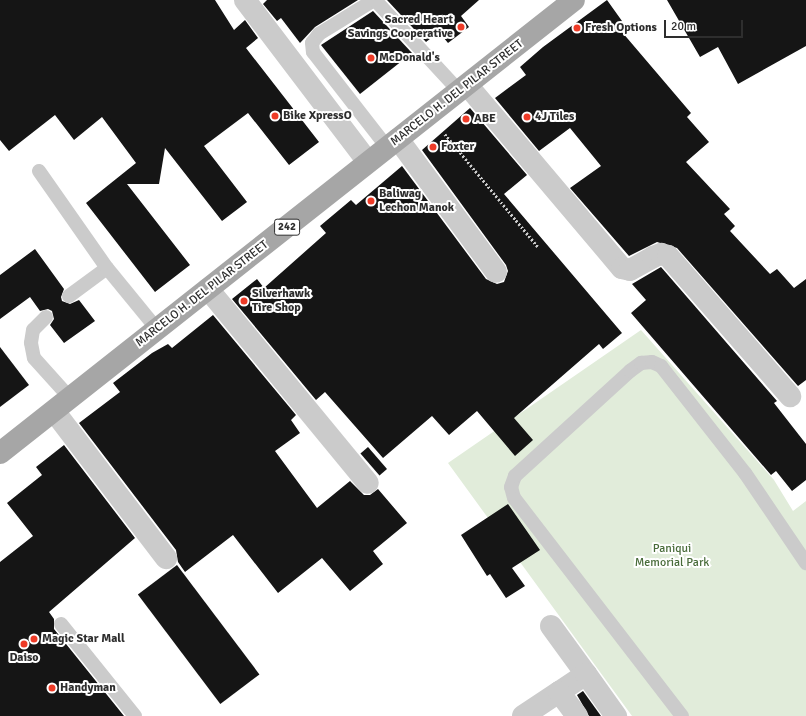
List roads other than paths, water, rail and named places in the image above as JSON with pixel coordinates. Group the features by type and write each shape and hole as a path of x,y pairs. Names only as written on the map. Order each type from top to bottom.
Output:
{"main road":[{"name":"MARCELO H. DEL PILAR STREET","path":"0,453 392,143 464,89 574,0"}],"street":[{"path":"245,0 368,162"},
{"path":"464,89 622,268 630,270 661,254 668,256 790,396"},
{"path":"392,143 496,272"},
{"path":"208,289 368,483"},
{"path":"62,405 166,558"},
{"path":"551,626 616,716"},
{"path":"523,716 586,674"},
{"path":"559,692 577,716"}],"lane":[{"path":"392,143 313,52 312,43 319,34 374,0 464,89"},
{"path":"39,171 107,268 157,329"},
{"path":"69,296 107,268"},
{"path":"46,317 33,330 31,343 34,358 62,405"},
{"path":"682,716 514,498 512,487 515,476 630,371 641,363 652,362 661,366 745,473 806,563"},
{"path":"61,624 135,716"}],"place":[{"name":"Sacred Heart Savings Cooperative","path":"461,27"},
{"name":"Fresh Options","path":"577,28"},
{"name":"McDonald's","path":"371,58"},
{"name":"Bike XpressO","path":"275,116"},
{"name":"4J Tiles","path":"527,117"},
{"name":"ABE","path":"466,119"},
{"name":"Foxter","path":"433,147"},
{"name":"Baliwag Lechon Manok","path":"371,201"},
{"name":"Silverhawk Tire Shop","path":"244,301"},
{"name":"Magic Star Mall","path":"34,639"},
{"name":"Daiso","path":"24,644"},
{"name":"Handyman","path":"52,688"}],"park label":[{"name":"Paniqui Memorial Park","path":"672,556"}]}
